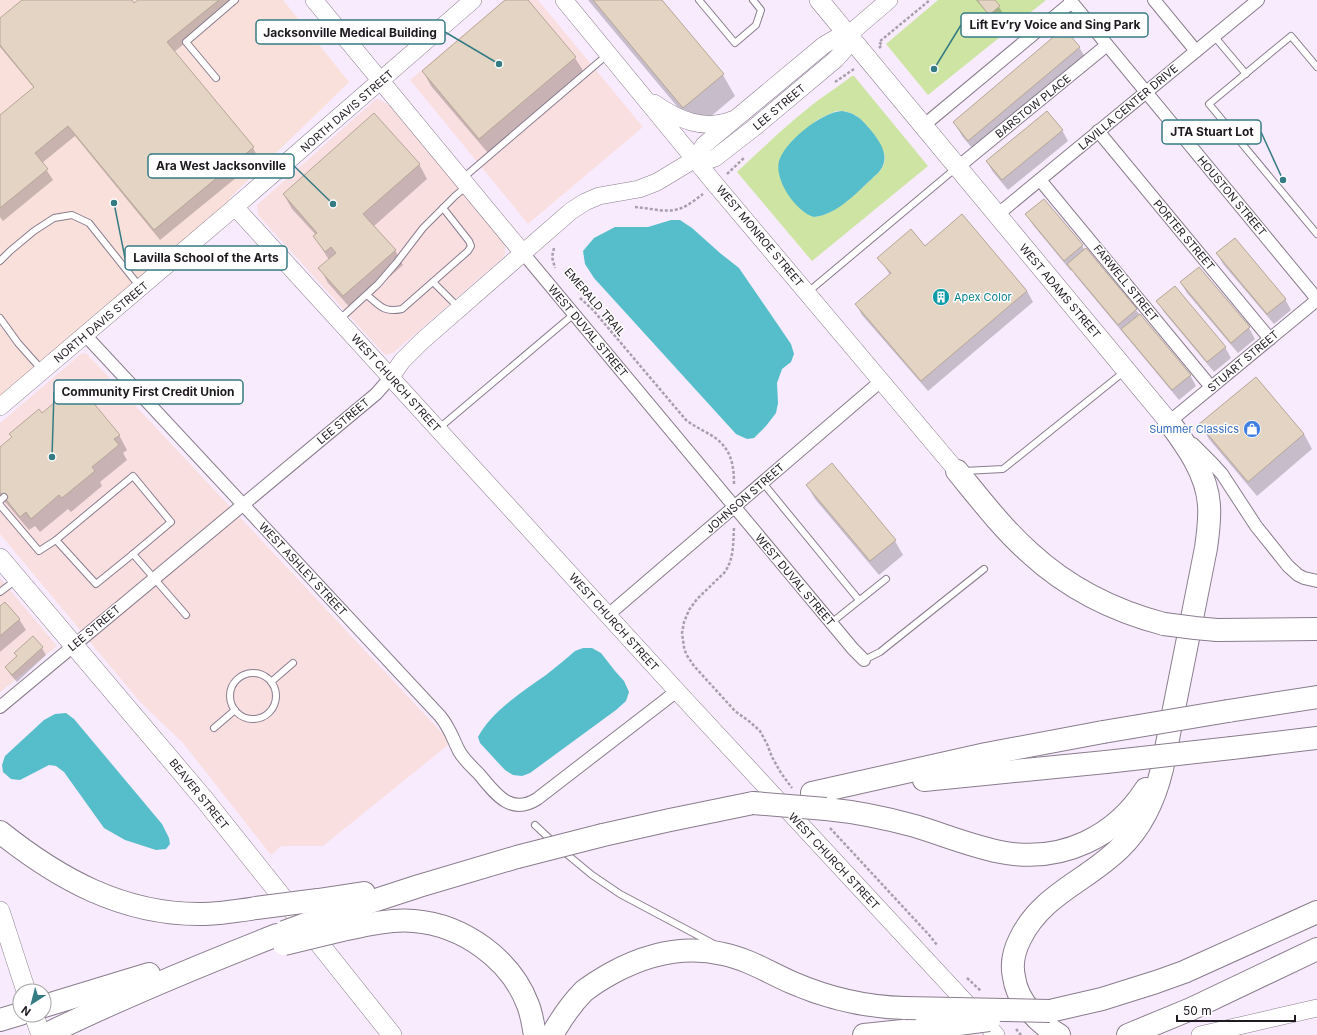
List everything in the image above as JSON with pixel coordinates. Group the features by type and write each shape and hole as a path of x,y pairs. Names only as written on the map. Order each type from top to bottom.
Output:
{"highway":[{"path":"1059,1035 1050,1030 1035,1016 1017,991 1013,963 1018,943 1028,923 1044,905 1121,848 1136,829 1155,794 1162,769 1206,548 1210,517 1209,504 1202,475 1186,447 1169,422"},
{"path":"957,471 1009,532 1030,553 1052,572 1076,588 1102,602 1129,613 1164,624 1195,628 1217,630 1317,629"},
{"path":"812,793 993,753 1103,732 1317,696"},
{"path":"45,1035 70,1022 204,964 280,940 330,915 419,886 517,857 603,835 677,818 812,793 1317,738"},
{"path":"753,803 826,809 882,817 1005,853 1028,855 1049,854 1091,840 1108,830 1122,818 1135,805 1150,783 1168,740"},
{"path":"0,832 38,861 73,881 100,894 132,905 165,912 199,914 256,908 385,922 413,921 441,926 465,936 488,952 509,972 523,994 528,1006 535,1035"},
{"path":"1235,949 1317,901"},
{"path":"864,1035 922,1029 1050,1011 1102,999 1184,972 1317,912"},
{"path":"54,1003 280,940"},
{"path":"1128,1035 1191,1009 1317,949"},
{"path":"552,1035 566,1012 585,991 605,977 626,966 642,960 674,951 694,950 724,954 752,963 794,983 840,1000 875,1006 1050,1011"},
{"path":"20,1023 31,1035"}],"main road":[{"name":"WEST ADAMS STREET","path":"819,0 1169,422"},
{"name":"BEAVER STREET","path":"0,558 204,799 392,1035"},
{"path":"0,911 23,983"},
{"path":"37,1023 41,1035"}],"street":[{"name":"WEST DUVAL STREET","path":"314,0 831,623 864,660"},
{"name":"NORTH DAVIS STREET","path":"0,408 86,336 474,0"},
{"name":"WEST MONROE STREET","path":"564,0 695,159 957,471"},
{"name":"LEE STREET","path":"0,707 376,394 411,351 571,211 584,202 604,194 631,191 648,186 695,159 704,145 824,45 836,38 848,34 889,0"},
{"path":"1154,0 1196,51"},
{"name":"LAVILLA CENTER DRIVE","path":"997,215 1258,0"},
{"path":"923,126 1071,1"},
{"name":"HOUSTON STREET","path":"1071,1 1317,299"},
{"name":"LEE STREET","path":"695,159 706,161 715,158 755,127 836,60 844,50 848,34"},
{"name":"BARSTOW PLACE","path":"958,167 1107,45"},
{"path":"642,95 664,110 688,121 710,125 722,124 734,120"},
{"name":"PORTER STREET","path":"1098,131 1270,339"},
{"name":"FARWELL STREET","path":"1040,180 1211,387"},
{"name":"WEST CHURCH STREET","path":"235,207 677,691 996,1035"},
{"name":"STUART STREET","path":"1169,422 1317,299"},
{"name":"WEST ASHLEY STREET","path":"86,336 440,716 448,726 462,755 497,795 505,801 515,805 520,805 537,799 677,691"},
{"name":"JOHNSON STREET","path":"608,615 881,381"},
{"name":"WEST ADAMS STREET","path":"1169,422 1217,468 1256,526 1293,571 1304,578 1317,581"},
{"path":"1207,1034 1317,1008"}],"lane":[{"path":"216,78 186,42 235,0"},
{"path":"699,0 735,43 756,25 760,10 753,0"},
{"path":"1214,36 1246,74"},
{"path":"1317,67 1291,36 1209,104 1317,234"},
{"path":"339,320 367,295 397,262 423,228 455,196 465,182 608,54"},
{"path":"807,293 958,167"},
{"path":"367,295 380,307 390,311 402,308 468,251 471,246 469,241 443,208"},
{"path":"0,261 34,231 54,218 72,216 89,223 141,288"},
{"path":"433,282 459,308"},
{"path":"438,429 574,314"},
{"path":"0,318 18,343 43,371"},
{"path":"957,471 1003,469 1126,370"},
{"path":"0,505 39,551 56,540 134,476 171,522 96,584 56,540"},
{"path":"763,483 859,600"},
{"path":"133,554 186,615"},
{"path":"864,660 880,652 984,569"},
{"path":"0,592 17,578"},
{"path":"831,623 886,579"},
{"path":"271,682 293,663"},
{"path":"252,673 266,677 271,682 276,692 276,699 275,705 267,714 261,718 254,719 247,718 235,710 230,697 231,690 238,678 245,674 252,673"},
{"path":"214,728 235,710"},
{"path":"535,825 579,864 620,894 752,963"}],"path":[{"path":"882,45 879,42 930,0"},
{"path":"632,207 662,210 680,208 705,193"},
{"name":"EMERALD TRAIL","path":"556,245 552,257 558,272"},
{"name":"EMERALD TRAIL","path":"576,294 593,310 686,420 718,439 724,446 733,463 734,491"}],"shaded area":[{"path":"0,0 283,0 349,82 232,196 222,209 0,396"},
{"path":"504,0 538,0 643,127 528,224 410,80"},
{"path":"376,99 381,100 393,108 503,241 505,246 505,254 503,258 393,353 386,355 258,215 257,205"},
{"path":"86,353 445,736 448,745 323,846 281,846 271,855 183,743 140,702 0,534 0,423 81,354"},
{"path":"0,578 57,646 0,692"}],"green space":[{"path":"938,0 1046,0 928,95 886,44"},
{"path":"854,76 928,166 812,261 737,172 780,132 818,100","holes":["836,111 848,112 859,118 867,126 882,147 885,157 884,162 878,173 848,200 831,211 814,217 803,211 790,197 784,187 779,173 787,148 792,141 817,120"]}],"water":[{"path":"842,111 851,113 858,117 870,129 881,145 885,156 884,162 878,173 848,200 832,212 814,217 800,209 783,186 778,169 779,161 789,145 805,129 825,116"},
{"path":"671,220 680,220 692,228 739,268 791,344 794,354 791,362 782,369 777,383 778,403 776,413 754,438 747,439 736,434 594,278 585,264 583,251 594,238 615,227 648,227"},
{"path":"583,648 592,648 601,653 624,681 629,692 626,701 530,773 522,776 513,775 505,770 480,743 478,737 491,719 508,703 575,651"},
{"path":"66,713 74,719 162,824 169,838 170,844 166,849 156,850 125,840 104,828 64,772 56,766 49,765 20,780 11,779 3,772 2,765 5,756 44,720 55,714"}],"building":[{"path":"22,0 132,0 134,3 138,0 219,0 167,42 254,147 154,230 68,126 35,153 48,169 0,208 0,115 34,87 0,45 0,18"},
{"path":"505,0 528,0 576,57 479,139 422,71"},
{"path":"593,0 662,0 724,74 683,108"},
{"path":"977,0 995,0 1000,6 989,15"},
{"path":"1064,28 1080,47 968,141 953,122"},
{"path":"1047,111 1063,130 1002,180 986,161"},
{"path":"374,113 420,164 363,214 396,250 343,296 318,268 336,253 331,247 325,252 313,236 317,233 283,194"},
{"path":"1044,199 1083,245 1064,261 1025,214"},
{"name":"Apex Color","path":"962,214 1027,291 921,381 855,304 891,273 877,258 911,229 925,246"},
{"path":"1235,238 1286,299 1267,314 1216,253"},
{"path":"1086,248 1137,309 1118,325 1067,264"},
{"path":"1199,267 1250,327 1231,343 1180,282"},
{"path":"1175,286 1226,347 1207,362 1156,301"},
{"path":"1140,314 1191,375 1172,390 1121,329"},
{"name":"Summer Classics","path":"1256,377 1304,434 1248,482 1199,424"},
{"path":"71,389 75,395 82,389 120,435 114,439 119,445 92,467 95,471 62,498 59,495 31,519 26,512 20,517 0,492 0,447 12,437 9,434 39,409 42,413"},
{"path":"832,463 896,540 870,561 806,485"},
{"path":"5,602 20,619 0,636 0,606"},
{"path":"33,636 43,647 12,675 5,667 17,656 14,653"}],"place":[{"name":"Jacksonville Medical Building","path":"499,64"},
{"name":"Lift Ev’ry Voice and Sing Park","path":"934,69"},
{"name":"JTA Stuart Lot","path":"1283,180"},
{"name":"Lavilla School of the Arts","path":"114,203"},
{"name":"Ara West Jacksonville","path":"333,204"},
{"name":"Apex Color","path":"941,297"},
{"name":"Summer Classics","path":"1252,429"},
{"name":"Community First Credit Union","path":"52,457"}]}
